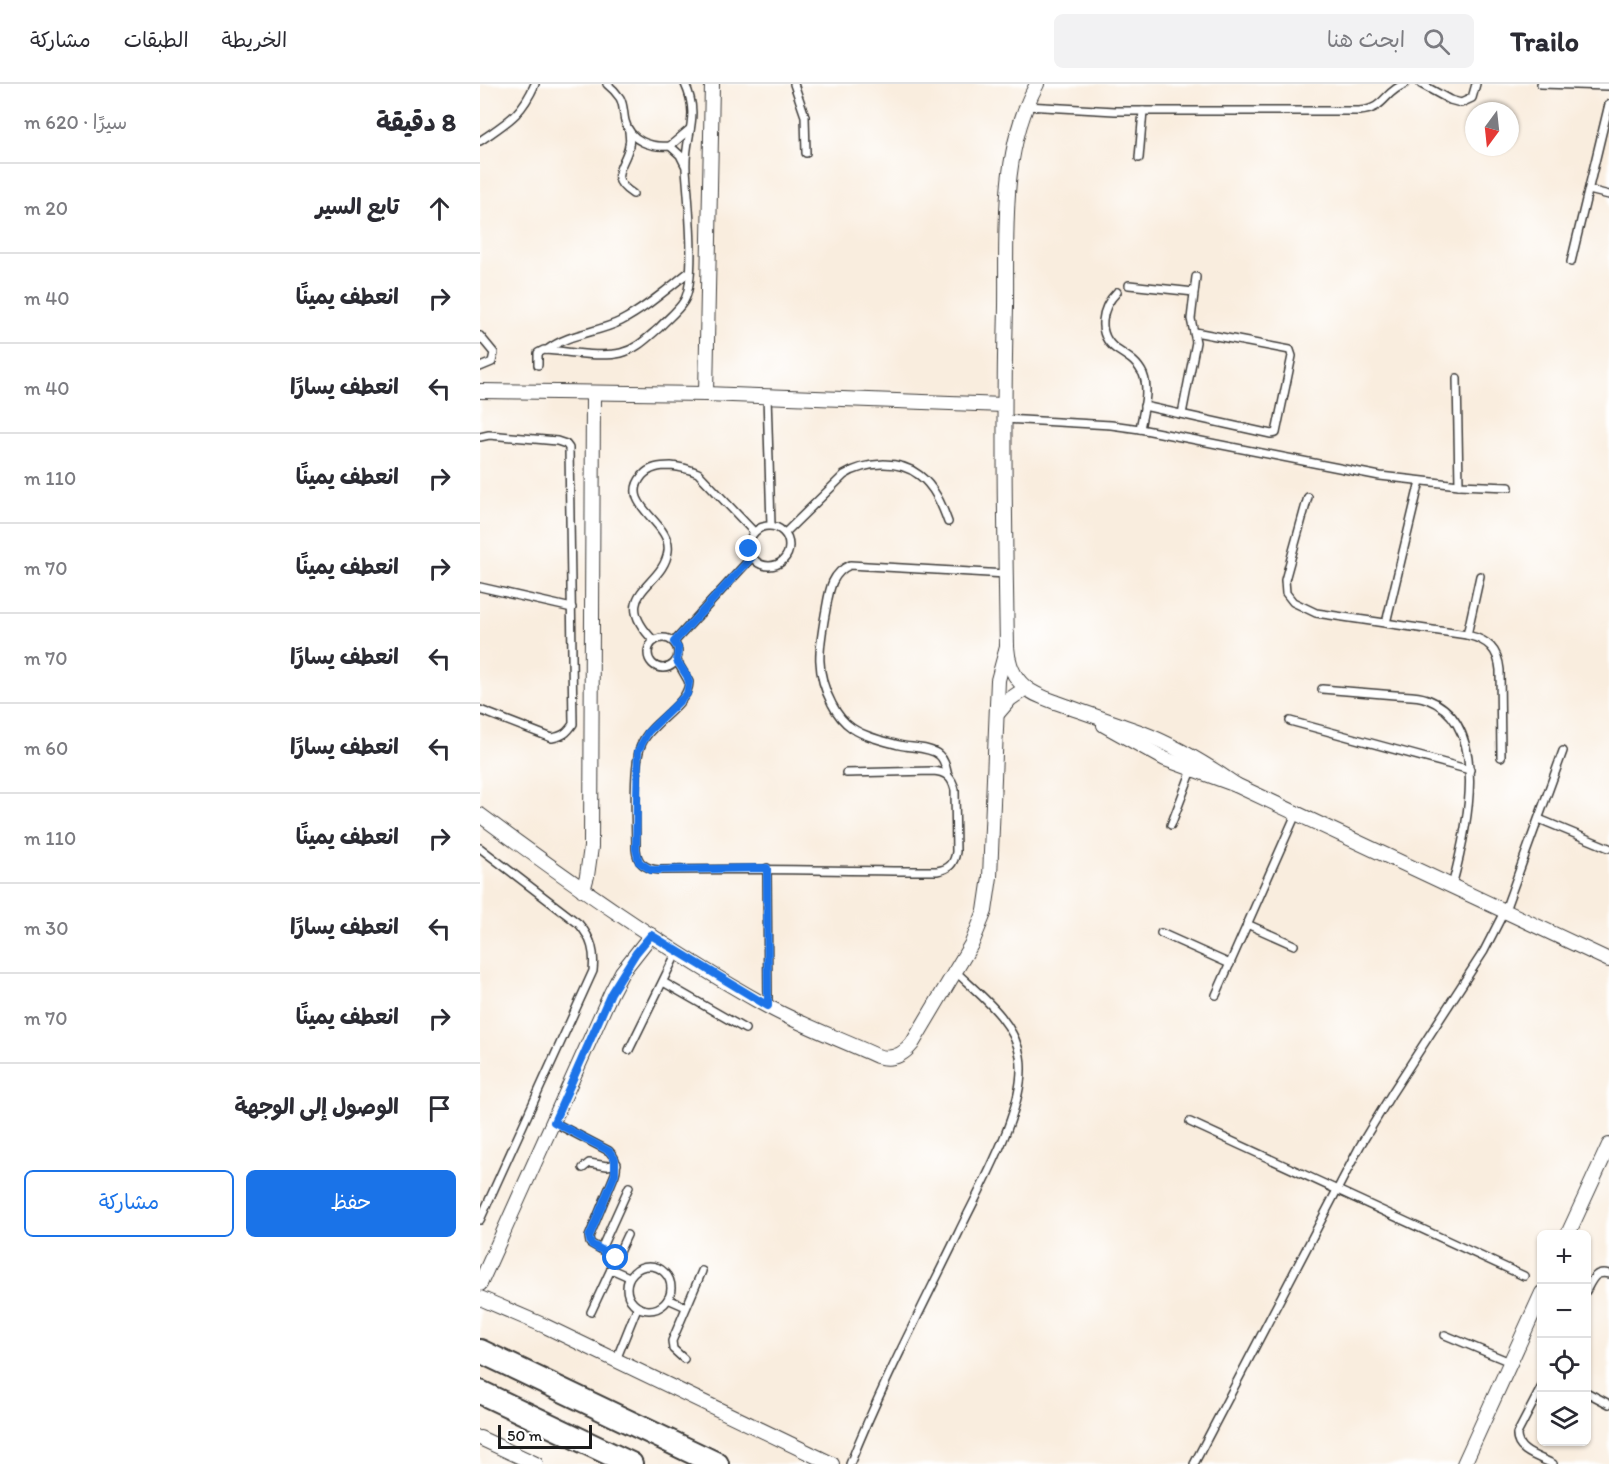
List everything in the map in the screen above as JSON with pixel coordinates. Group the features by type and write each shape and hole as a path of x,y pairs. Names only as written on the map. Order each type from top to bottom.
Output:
{"highway":[{"path":"480,1352 717,1464"},
{"path":"480,1392 631,1464"}],"street":[{"path":"706,394 712,84"},
{"path":"1037,84 1026,106 1013,149 1009,172 1004,412 1007,647 1010,666 1026,688 1040,696 1169,744 1236,785"},
{"path":"480,391 767,396 1004,412"},
{"path":"583,890 591,847 593,393"},
{"path":"480,815 583,890 677,952 768,1006 877,1056 895,1057 902,1054 912,1044 979,928 988,894 998,680 1007,647"},
{"path":"998,713 1010,699 1026,688"},
{"path":"1090,715 1139,746 1192,770 1236,785 1609,960"},
{"path":"480,1284 611,993 636,953 651,935"},
{"path":"1570,1230 1609,1145"},
{"path":"480,1298 616,1360 832,1464"},
{"path":"1464,1464 1537,1304"},
{"path":"480,1438 536,1464"}],"lane":[{"path":"480,141 514,118 528,101 535,84"},
{"path":"607,84 621,100 625,123 629,131 643,143 661,147 670,146 691,127"},
{"path":"538,365 540,351 619,353 641,345 685,300 690,272 690,207 686,168 693,112 691,98 685,84"},
{"path":"794,84 805,116 806,153"},
{"path":"1026,106 1143,111 1368,111 1377,107 1390,92 1405,84"},
{"path":"1421,84 1450,100 1461,103 1472,98 1476,84"},
{"path":"1541,84 1609,86"},
{"path":"1571,262 1609,104"},
{"path":"1139,158 1143,111"},
{"path":"629,131 629,152 618,176 623,187 633,194"},
{"path":"670,146 680,155 686,168"},
{"path":"1589,190 1609,195"},
{"path":"547,350 562,340 619,322 642,309 690,272"},
{"path":"1182,414 1195,346 1195,332 1191,319 1196,277"},
{"path":"1129,285 1194,292"},
{"path":"1117,292 1109,300 1102,320 1108,341 1135,362 1146,383 1140,429"},
{"path":"1144,406 1274,434 1277,430 1292,353 1287,350 1195,332"},
{"path":"480,336 492,349 494,358 488,365 480,367"},
{"path":"1457,378 1459,485"},
{"path":"767,396 771,525"},
{"path":"1004,412 1140,429 1420,482 1509,487"},
{"path":"480,437 489,435 557,441 566,444 569,448 573,724 561,737 552,738 480,710"},
{"path":"785,533 844,475 853,469 884,464 903,466 919,475 942,505 948,522"},
{"path":"654,641 643,629 636,609 643,588 666,559 669,543 662,528 643,510 638,500 636,489 640,479 647,471 657,466 674,466 698,473 754,532"},
{"path":"1386,623 1420,482"},
{"path":"1308,497 1286,580 1286,593 1293,602 1316,613 1467,634 1491,645 1498,657 1501,757"},
{"path":"771,525 785,533 789,541 789,551 778,565 768,567 759,564 752,557 749,540 762,526 771,525"},
{"path":"674,642 752,557"},
{"path":"948,776 944,761 934,752 870,736 852,729 838,716 823,685 819,670 821,640 831,586 834,577 841,569 850,566 1006,574"},
{"path":"1467,634 1480,576"},
{"path":"480,587 572,608"},
{"path":"677,661 667,669 655,667 648,657 648,651 654,641 660,638 668,638 674,642 678,648 677,661 689,682 687,694 648,732 638,751 636,856 639,862 651,870 767,868 808,871 944,870 951,866 956,852 955,790 948,776 933,771 846,773"},
{"path":"1322,689 1425,698 1445,708 1460,726 1467,747 1470,770 1466,821 1452,886"},
{"path":"1290,721 1470,770"},
{"path":"1194,1464 1336,1189 1392,1093 1484,951 1504,910 1563,751"},
{"path":"1171,825 1192,770"},
{"path":"1216,995 1296,814"},
{"path":"1539,819 1609,848"},
{"path":"480,848 579,924 588,934 595,958 593,971 480,1220"},
{"path":"767,868 768,1006"},
{"path":"1247,924 1294,945"},
{"path":"1161,933 1230,964"},
{"path":"629,1050 677,952"},
{"path":"850,1464 1003,1137 1022,1076 1020,1055 1014,1036 1003,1019 955,971"},
{"path":"663,982 745,1029"},
{"path":"554,1122 613,1155 617,1164 615,1174 589,1237 591,1244 616,1258"},
{"path":"1190,1122 1524,1276"},
{"path":"583,1168 589,1163 607,1166 617,1164"},
{"path":"601,1249 629,1187"},
{"path":"591,1312 627,1235"},
{"path":"653,1266 660,1268 671,1285 668,1299 664,1305 651,1310 638,1308 632,1303 626,1291 629,1277 639,1268 653,1266"},
{"path":"611,1269 629,1277"},
{"path":"684,1359 673,1349 672,1341 702,1271"},
{"path":"1591,1284 1597,1274 1601,1272 1609,1274"},
{"path":"668,1299 686,1307"},
{"path":"616,1360 638,1308"},
{"path":"1445,1335 1510,1362"},
{"path":"1539,1392 1517,1434 1517,1440 1523,1450 1553,1464"},
{"path":"1591,1394 1609,1404"}],"route":[{"path":"616,1258 591,1244 589,1237 615,1174 617,1164 615,1159 609,1151 554,1122 622,972 651,935 768,1006 767,868 651,870 639,862 636,856 638,751 648,732 687,694 689,688 687,676 677,661 678,648 674,642 752,557 749,549"}]}
